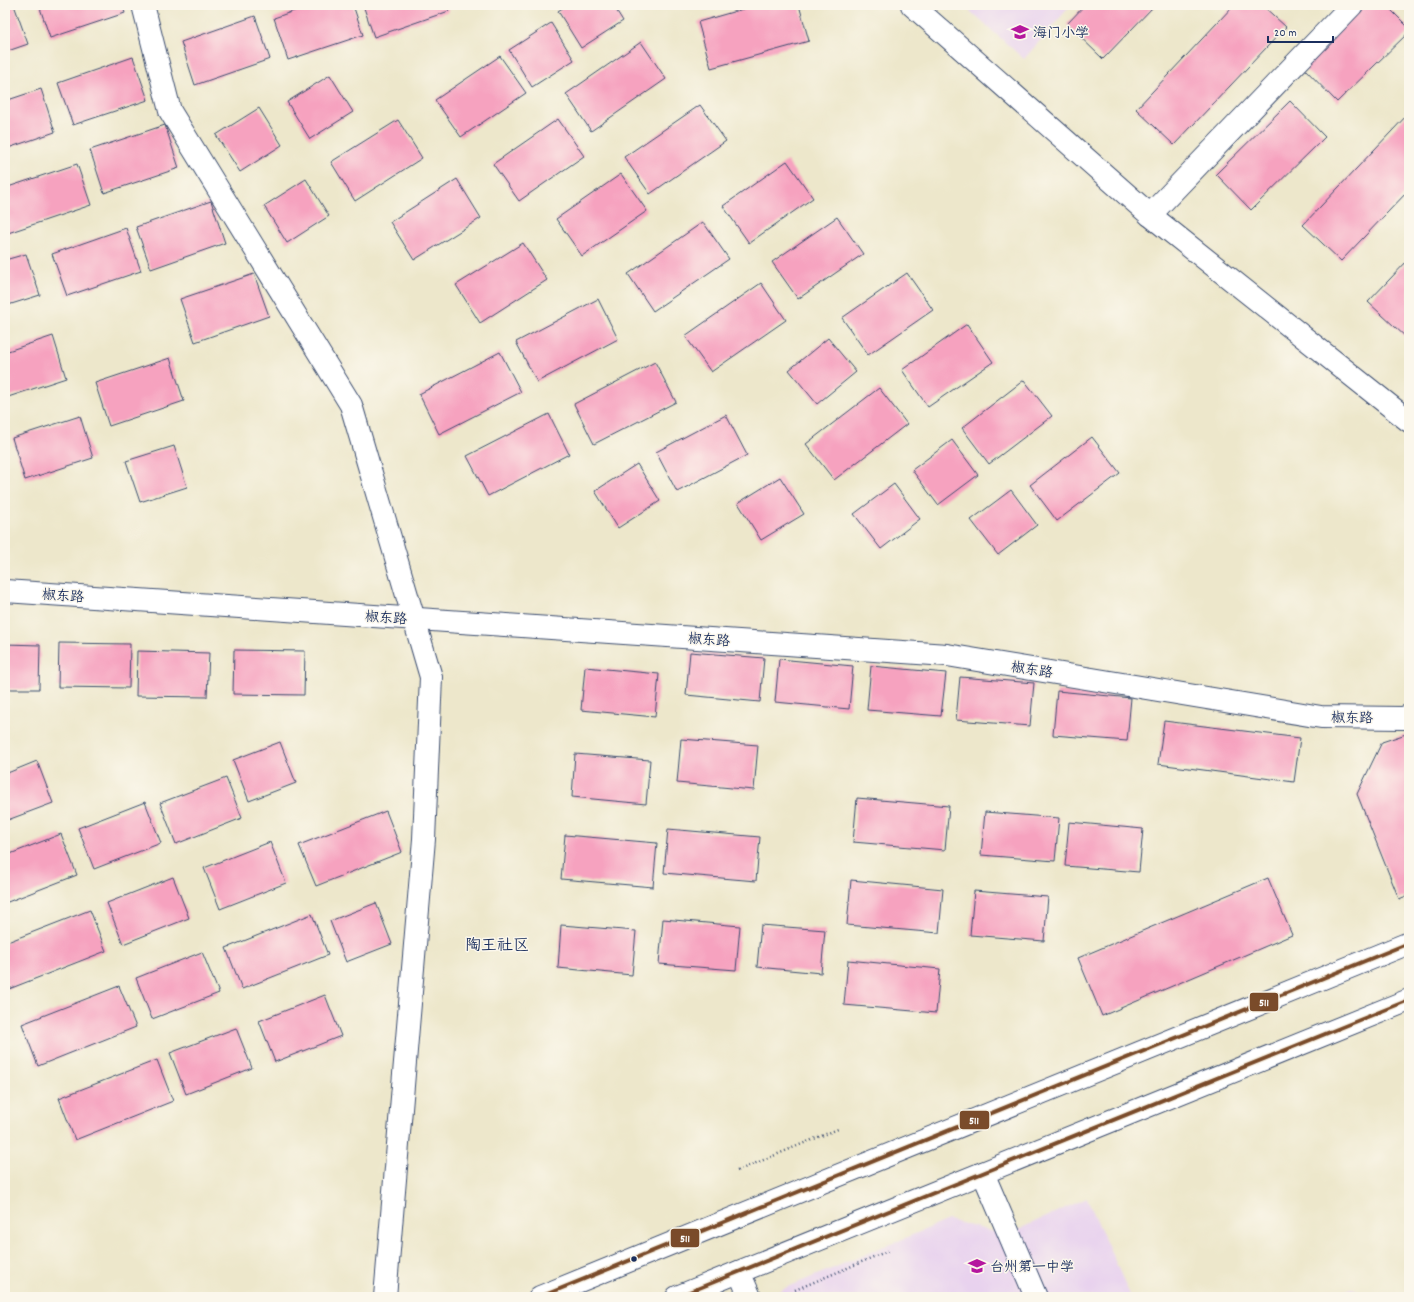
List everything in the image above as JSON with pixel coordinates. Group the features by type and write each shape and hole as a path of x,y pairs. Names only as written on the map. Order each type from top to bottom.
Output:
{"street":[{"path":"143,5 170,111 351,405 431,677 424,839 386,1297"},
{"path":"912,5 1150,215 1409,421"},
{"path":"1150,215 1352,5"},
{"name":"椒东路","path":"5,591 947,655 1321,717 1403,718 1409,716"},
{"path":"540,1297 1409,943"},
{"path":"677,1297 1409,1000"},
{"path":"983,1173 1036,1297"},
{"path":"739,1272 750,1297"}],"path":[{"path":"737,1172 838,1128"},
{"path":"795,1290 890,1250"}],"shaded area":[{"name":"海门小学","path":"963,5 1071,5 1024,59"},
{"name":"台州第一中学","path":"1087,1198 1131,1297 764,1297 948,1220 1006,1235"},
{"path":"1352,1288 1374,1297 1330,1297"}],"building":[{"path":"5,5 14,5 28,44 5,52"},
{"path":"39,5 122,5 125,13 50,38"},
{"path":"311,5 353,5 363,35 288,60 274,18"},
{"path":"363,5 446,5 449,11 374,37"},
{"path":"567,5 613,5 623,21 581,48 558,11"},
{"path":"757,5 799,5 809,41 711,68 698,22"},
{"path":"1085,5 1155,5 1103,59 1067,24"},
{"path":"1234,5 1262,5 1286,27 1174,145 1136,109"},
{"path":"1364,5 1386,5 1409,28 1409,32 1337,102 1302,66"},
{"path":"255,16 270,59 195,85 181,42"},
{"path":"551,23 574,60 532,87 509,50"},
{"path":"641,42 666,79 591,131 566,94"},
{"path":"500,56 526,93 461,137 435,100"},
{"path":"133,57 148,100 73,125 58,83"},
{"path":"330,75 353,112 310,139 287,102"},
{"path":"41,89 55,132 5,149 5,101"},
{"path":"1290,101 1325,137 1251,210 1216,174"},
{"path":"700,105 726,141 650,194 624,157"},
{"path":"259,108 282,145 240,172 216,135"},
{"path":"1409,113 1409,190 1341,261 1303,225"},
{"path":"558,119 584,156 519,201 493,164"},
{"path":"398,120 422,158 355,201 331,162"},
{"path":"165,125 179,168 104,193 90,150"},
{"path":"787,161 813,198 749,243 723,206"},
{"path":"77,164 91,205 5,234 5,188"},
{"path":"621,174 647,211 582,256 556,219"},
{"path":"306,179 329,216 287,243 264,206"},
{"path":"457,179 481,218 414,260 390,222"},
{"path":"211,201 225,243 151,269 136,227"},
{"path":"837,217 863,254 798,299 772,262"},
{"path":"703,222 729,259 653,311 628,274"},
{"path":"126,228 141,271 67,296 52,254"},
{"path":"523,243 547,280 480,323 456,285"},
{"path":"26,254 40,295 5,306 5,260"},
{"path":"1409,259 1409,336 1407,338 1368,302"},
{"path":"907,273 933,310 868,355 842,318"},
{"path":"254,274 269,316 195,342 180,299"},
{"path":"761,283 786,320 711,372 685,336"},
{"path":"598,299 618,339 537,382 516,342"},
{"path":"967,324 993,362 928,407 902,370"},
{"path":"53,336 66,378 5,398 5,352"},
{"path":"828,338 856,372 817,404 789,370"},
{"path":"500,352 521,392 439,434 419,394"},
{"path":"170,358 184,401 109,426 95,383"},
{"path":"655,362 676,402 594,444 574,404"},
{"path":"1024,380 1052,416 989,464 962,428"},
{"path":"879,388 907,424 834,480 806,444"},
{"path":"549,414 569,454 488,496 467,456"},
{"path":"726,415 747,455 677,492 656,452"},
{"path":"80,416 93,458 25,480 12,438"},
{"path":"1092,437 1120,473 1057,521 1030,485"},
{"path":"952,440 978,475 938,505 912,470"},
{"path":"174,446 187,487 140,502 126,461"},
{"path":"637,464 660,501 618,528 595,491"},
{"path":"780,477 804,514 761,540 738,503"},
{"path":"894,484 920,519 881,549 854,514"},
{"path":"1011,490 1037,525 998,555 971,520"},
{"path":"59,643 130,644 129,688 58,687"},
{"path":"5,644 40,645 39,689 5,689"},
{"path":"234,650 305,651 304,695 233,694"},
{"path":"137,651 209,653 207,697 136,696"},
{"path":"690,652 764,658 760,702 686,695"},
{"path":"779,659 853,666 849,709 775,702"},
{"path":"871,666 946,673 941,716 867,710"},
{"path":"585,667 659,674 655,717 581,710"},
{"path":"960,677 1034,683 1030,726 956,720"},
{"path":"1057,691 1131,698 1127,741 1053,735"},
{"path":"1164,721 1300,738 1294,782 1158,764"},
{"path":"1409,733 1409,895 1399,899 1357,794 1382,742"},
{"path":"681,739 758,745 754,790 677,783"},
{"path":"280,742 296,783 249,801 233,760"},
{"path":"575,754 650,760 646,804 572,797"},
{"path":"37,761 53,803 5,821 5,774"},
{"path":"226,778 242,818 176,844 160,803"},
{"path":"857,798 949,806 945,850 853,842"},
{"path":"145,802 161,843 94,869 78,828"},
{"path":"386,811 402,852 316,886 299,845"},
{"path":"985,812 1059,818 1055,861 981,855"},
{"path":"1069,822 1143,829 1139,872 1065,866"},
{"path":"668,829 760,837 756,881 664,873"},
{"path":"61,834 77,875 5,903 5,856"},
{"path":"565,835 657,843 653,887 561,879"},
{"path":"270,842 286,883 220,909 204,868"},
{"path":"173,877 189,918 123,944 107,903"},
{"path":"1268,878 1292,935 1102,1016 1078,958"},
{"path":"851,880 943,889 939,933 847,925"},
{"path":"974,891 1048,897 1044,941 970,935"},
{"path":"376,903 392,944 346,962 330,921"},
{"path":"90,910 106,951 9,989 5,980 5,943"},
{"path":"312,914 328,955 242,989 226,948"},
{"path":"663,919 740,926 736,970 659,964"},
{"path":"561,925 636,931 632,975 558,968"},
{"path":"761,925 825,930 821,973 757,967"},
{"path":"202,952 219,993 152,1019 136,978"},
{"path":"848,960 940,969 936,1013 844,1005"},
{"path":"119,986 136,1027 38,1066 22,1024"},
{"path":"325,995 341,1036 275,1062 259,1021"},
{"path":"236,1028 252,1068 186,1094 170,1053"},
{"path":"157,1060 173,1101 75,1140 59,1098"}],"transit line":[{"name":"511","path":"540,1297 1409,943"},
{"name":"511","path":"677,1297 1409,1000"}],"place":[{"name":"海门小学","path":"1020,32"},
{"name":"台州第一中学","path":"977,1266"}],"district":[{"name":"陶王社区","path":"497,944"}]}
